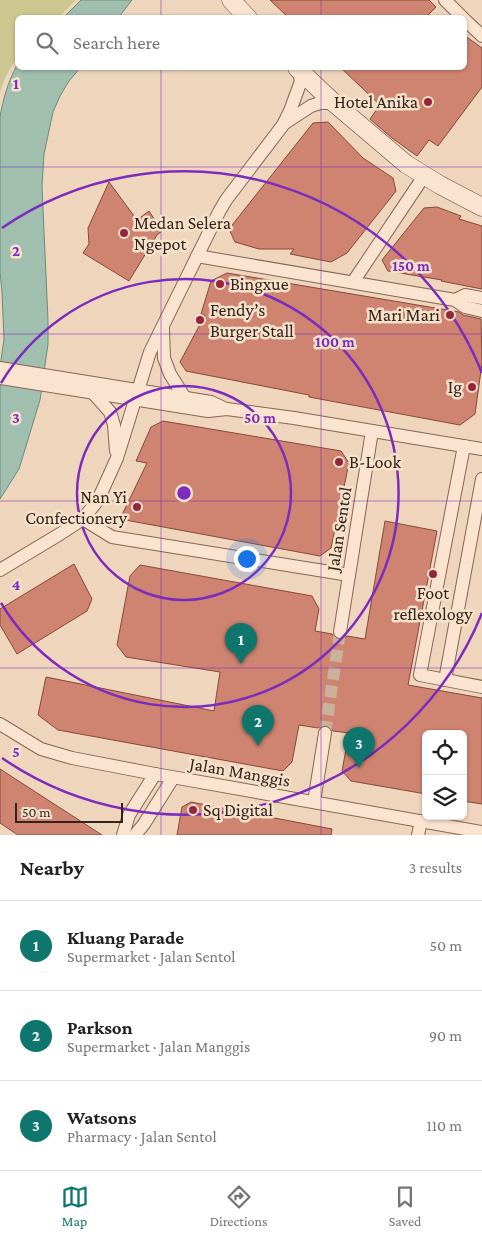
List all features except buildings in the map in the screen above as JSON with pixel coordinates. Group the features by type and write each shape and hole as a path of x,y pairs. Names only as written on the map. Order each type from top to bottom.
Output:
{"street":[{"path":"232,0 245,15"},
{"path":"445,0 461,15"},
{"path":"467,21 482,36"},
{"path":"0,570 83,518 98,500 117,458 150,352 226,200 283,125 302,81 299,70"},
{"path":"300,70 334,103 399,158 424,176 482,207"},
{"path":"283,125 311,106 320,103 334,103"},
{"path":"353,282 424,176"},
{"path":"197,256 455,300 465,307 482,311"},
{"path":"455,300 465,295 482,298"},
{"path":"163,326 164,358 170,374 185,398"},
{"path":"0,368 89,389 110,412 114,425 117,458"},
{"path":"0,378 136,395 185,398 211,402 227,409"},
{"path":"136,395 208,411 227,409 294,418 482,448"},
{"name":"Jalan Sentol","path":"340,632 372,431"},
{"path":"464,446 420,675 482,688"},
{"path":"445,680 482,479"},
{"path":"83,518 112,537 349,575"},
{"name":"Jalan Manggis","path":"0,724 41,749 72,758 173,778 314,802 429,826 482,832"},
{"path":"314,802 325,733"},
{"path":"123,835 129,815 154,774"},
{"path":"135,835 173,778"},
{"path":"418,835 429,826"}],"shaded area":[{"path":"0,0 76,0 61,15 15,15 15,60 5,78 0,92"},
{"path":"81,0 132,0 121,15 66,15"},
{"path":"15,69 78,70 69,81 53,112 44,154 42,186 48,344 40,400 19,469 0,499 0,367 4,339 0,272 0,117"}],"tunnel":[{"path":"325,733 340,632"}],"place":[{"name":"Hotel Anika","path":"428,102"},
{"name":"Medan Selera Ngepot","path":"124,233"},
{"name":"Bingxue","path":"220,284"},
{"name":"Mari Mari","path":"450,315"},
{"name":"Fendy’s Burger Stall","path":"200,320"},
{"name":"Ig","path":"472,387"},
{"name":"B-Look","path":"339,462"},
{"name":"Nan Yi Confectionery","path":"137,507"},
{"name":"Foot reflexology","path":"433,574"},
{"name":"Kluang Parade","path":"241,664"},
{"name":"Parkson","path":"258,746"},
{"name":"Watsons","path":"359,768"},
{"name":"Sq Digital","path":"193,810"}]}
